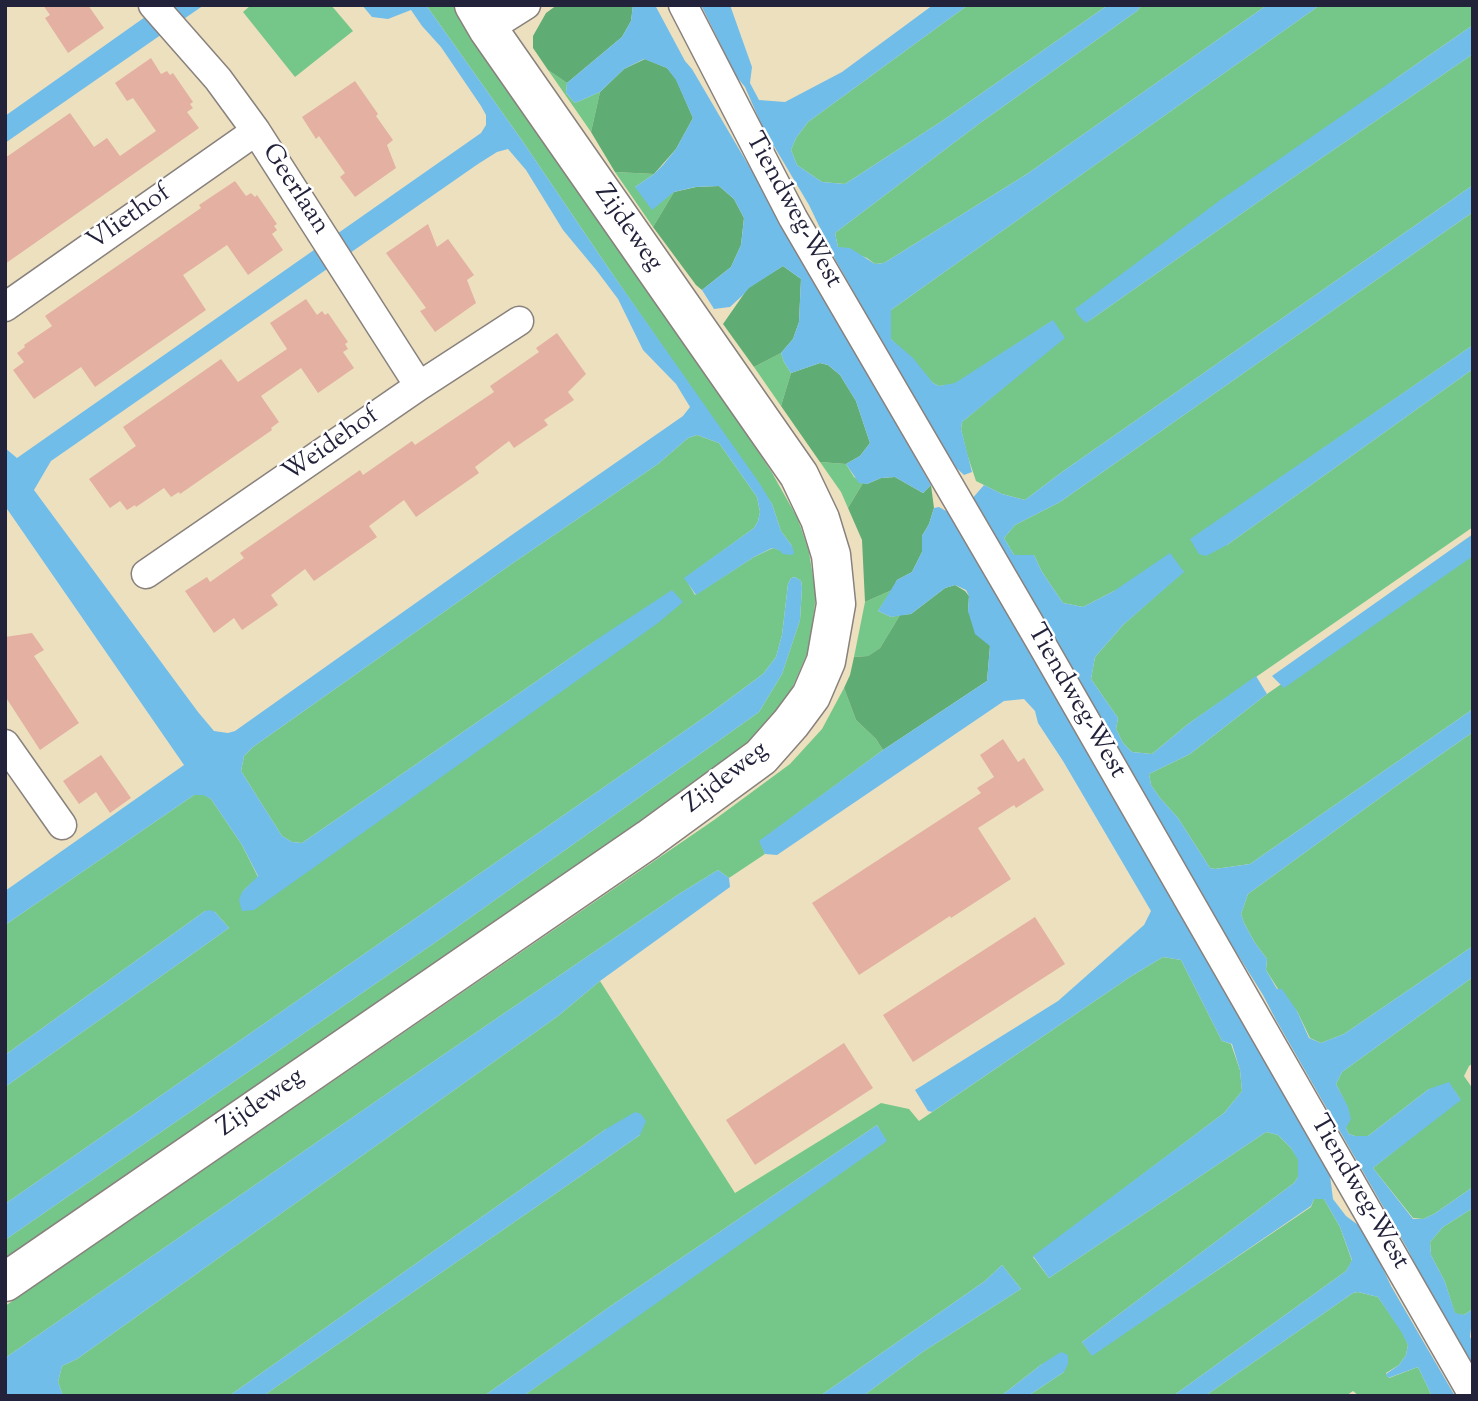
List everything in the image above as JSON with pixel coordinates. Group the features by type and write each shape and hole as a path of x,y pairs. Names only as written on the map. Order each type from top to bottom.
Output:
{"main road":[{"name":"Zijdeweg","path":"5,1282 649,839 761,757 811,696 826,661 836,604 831,555 820,519 799,475 481,17"}],"street":[{"path":"481,17 526,5"},
{"name":"Tiendweg-West","path":"684,5 793,218 1067,688 1473,1395"},
{"name":"Geerlaan","path":"155,7 218,79 256,131 419,386"},
{"name":"Vliethof","path":"5,307 256,131"},
{"name":"Weidehof","path":"146,574 419,386 519,321"},
{"path":"5,744 62,825"}],"green space":[{"path":"251,5 331,5 353,31 295,77 243,12"},
{"path":"426,5 453,5 638,270 771,471 798,519 809,552 816,596 809,649 787,700 761,733 725,764 5,1264 5,1240 443,937 759,712 782,674 800,620 802,587 801,581 795,577 791,578 788,584 782,635 776,657 763,674 5,1204 5,1087 229,928 215,912 205,911 5,1055 5,925 194,795 203,794 211,799 242,845 258,877 242,892 602,636 302,843 292,842 282,836 241,771 244,756 253,747 658,464 688,438 697,435 719,443 757,497 760,512 754,528 685,578 695,595 754,557 773,548 780,550 792,546 781,531 772,504"},
{"path":"557,5 633,5 631,21 622,37 567,83 548,70 533,48 533,36 546,13"},
{"path":"968,5 1108,5 942,121 845,184 822,182 797,165 791,150 808,122"},
{"path":"1142,5 1267,5 1027,174 884,263 875,264 867,258 838,247 835,233"},
{"path":"1320,5 1473,5 1473,25 1398,77 1086,323 1473,54 1473,185 1025,500 1002,494 976,481 961,429 962,422 1064,337 1052,321 955,384 939,386 891,339 891,310"},
{"path":"645,59 667,68 676,79 693,118 676,149 654,174 615,172 591,132 600,92 624,69"},
{"path":"548,70 567,83 566,93 575,103 600,92 591,132"},
{"path":"615,172 654,174 635,187 674,192 653,227"},
{"path":"719,186 734,199 744,218 741,245 731,267 702,290 653,227 674,192"},
{"path":"1473,212 1473,345 1190,540 1227,545 1473,369 1473,527 1188,724 1152,754 1132,752 1123,743 1116,729 1118,718 1091,679 1095,657 1123,625 1184,571 1114,591 1083,607 1063,603 1034,555 1014,555 1004,538 1015,525 1060,502"},
{"path":"783,266 801,279 799,322 793,339 781,353 754,367 723,324 748,288"},
{"path":"781,353 791,373 781,406 754,367"},
{"path":"820,363 828,365 840,375 856,401 870,443 860,456 846,464 820,462 781,406 791,373"},
{"path":"820,462 846,464 854,477 863,483 848,508 841,492"},
{"path":"895,477 923,493 931,485 934,508 922,536 922,552 912,572 897,580 892,590 865,602 862,540 848,508 863,483"},
{"path":"1473,551 1473,709 1250,864 1210,868 1178,818 1151,785 1149,774 1190,754 1267,694"},
{"path":"955,585 969,596 968,611 990,646 987,681 883,750 876,739 856,720 844,688 854,657 868,656 880,648 900,615 911,614 945,588"},
{"path":"892,590 878,611 891,617 900,615 880,648 868,656 854,657 865,602"},
{"path":"844,688 856,720 876,739 883,750 760,841 765,854 729,878 718,870 679,894 5,1358 5,1306 714,820 790,764 822,729"},
{"path":"1473,732 1473,946 1344,1034 1321,1043 1310,1038 1297,1011 1266,970 1267,959 1244,923 1241,914 1248,894"},
{"path":"1163,957 1181,960 1222,1041 1231,1044 1240,1070 1242,1091 1224,1113 1033,1257 1049,1278 1266,1132 1278,1135 1291,1148 1299,1160 1298,1177 1294,1183 1082,1342 1092,1355 1311,1207 1314,1199 1324,1199 1340,1227 1352,1261 1346,1271 1173,1396 1028,1396 1064,1372 1042,1364 1001,1396 863,1396 924,1351 1021,1289 1002,1265 985,1281 820,1396 523,1396 886,1141 877,1125 615,1303 484,1396 263,1396 640,1135 606,1129 229,1396 63,1396 58,1382 62,1366 77,1359 558,1016 600,981 735,1193 881,1103 909,1109 919,1121"},
{"path":"1473,977 1473,1063 1464,1076 1473,1089 1473,1187 1434,1214 1423,1219 1413,1218 1373,1168 1460,1099 1454,1090 1429,1089 1368,1136 1355,1136 1349,1134 1346,1128 1348,1108 1336,1084 1342,1072"},
{"path":"1473,1208 1473,1309 1464,1315 1455,1314 1445,1282 1431,1255 1430,1242 1443,1227"},
{"path":"1353,1293 1378,1297 1403,1333 1408,1345 1406,1355 1399,1365 1386,1373 1387,1376 1389,1378 1418,1367 1432,1396 1359,1396 1353,1391 1346,1396 1205,1396"}],"water":[{"path":"162,5 204,5 5,143 5,116"},
{"path":"362,5 426,5 760,484 794,553 783,554 772,548 696,595 684,578 754,528 760,512 757,497 719,443 697,435 688,438 658,464 253,747 244,756 241,771 282,836 292,842 302,843 672,590 683,602 658,623 254,910 242,911 239,900 242,892 258,876 242,845 211,799 194,795 5,925 5,891 184,765 5,506 5,448 17,458 481,133 486,125 486,115 481,106 441,47 411,10 388,19 372,17","holes":["508,149 526,170 563,230 618,299 643,350 676,384 690,407 683,416 235,731 214,731 34,490 51,461 478,164 497,152"]},
{"path":"633,5 655,5 931,485 923,493 895,477 881,478 867,484 859,483 846,464 860,456 870,443 856,401 840,375 828,365 820,363 791,373 784,362 781,353 793,339 799,322 801,279 783,266 749,288 730,307 714,309 702,290 731,267 741,245 744,218 734,199 719,186 695,187 674,192 652,210 635,187 663,165 676,149 693,118 676,80 667,68 644,59 624,69 600,92 575,103 566,93 567,83 622,37 631,21"},
{"path":"701,5 730,5 752,67 750,83 759,100 785,102 842,72 933,5 968,5 808,122 796,138 791,150 797,165 822,182 845,184 942,121 1108,5 1142,5 835,233 838,247 850,248 875,264 884,263 1027,174 1267,5 1320,5 891,310 891,339 939,386 955,383 1053,320 1065,338 962,422 961,429 972,472 964,475 950,462 835,259 809,205 762,126 745,87 736,76"},
{"path":"1473,25 1473,54 1086,323 1078,315 1075,309 1219,201"},
{"path":"1473,185 1473,212 1060,502 1015,525 1004,538 1014,555 1034,555 1063,603 1083,607 1114,591 1170,553 1184,572 1123,625 1095,657 1091,679 1118,718 1116,729 1123,743 1132,752 1152,754 1188,724 1256,676 1267,694 1190,754 1149,774 1151,785 1178,818 1210,868 1250,864 1473,709 1473,732 1248,894 1241,914 1255,943 1267,959 1266,970 1277,989 1282,989 1297,1011 1309,1038 1321,1043 1344,1034 1473,946 1473,977 1342,1072 1336,1084 1351,1119 1346,1128 1349,1134 1355,1136 1368,1136 1429,1089 1449,1082 1461,1100 1373,1168 1413,1219 1423,1219 1434,1214 1473,1187 1473,1208 1443,1227 1430,1242 1431,1255 1445,1282 1455,1313 1464,1315 1473,1309 1470,1337 1473,1342 1473,1376 1408,1250 1263,995 1199,893 1072,673 1050,629 971,500 984,485 1002,494 1025,500"},
{"path":"1473,345 1473,369 1227,545 1206,556 1199,554 1190,539"},
{"path":"939,507 948,512 1328,1160 1333,1199 1346,1216 1365,1230 1391,1286 1455,1396 1432,1396 1418,1367 1388,1378 1386,1374 1399,1365 1406,1355 1408,1345 1378,1297 1358,1292 1205,1396 1173,1396 1346,1271 1352,1260 1340,1227 1324,1199 1314,1199 1311,1206 1092,1356 1082,1342 1294,1183 1298,1177 1298,1160 1291,1148 1278,1135 1266,1132 1049,1278 1033,1256 1224,1113 1242,1091 1240,1070 1232,1044 1222,1041 1181,960 1163,957 1130,977 932,1112 928,1111 915,1090 1058,1001 1144,925 1151,911 1038,723 1035,711 1024,699 1004,701 777,855 765,854 759,841 883,750 987,681 990,646 975,634 968,611 969,596 966,590 955,585 945,588 911,614 891,617 878,611 897,580 912,572 922,552 922,536 934,508"},
{"path":"1473,534 1473,556 1284,688 1272,676"},
{"path":"795,577 801,581 802,587 800,620 782,674 759,712 443,937 5,1240 5,1204 763,674 776,657 782,635 788,584 791,578"},
{"path":"718,870 729,878 730,887 600,981 558,1016 77,1359 62,1366 58,1382 63,1396 5,1396 5,1358 424,1068"},
{"path":"210,910 229,928 5,1087 5,1055"},
{"path":"635,1112 641,1114 646,1121 640,1135 263,1396 229,1396 606,1129"},
{"path":"877,1125 887,1141 523,1396 484,1396 615,1303"},
{"path":"1002,1265 1021,1289 924,1351 863,1396 820,1396 985,1281"},
{"path":"1061,1352 1068,1355 1064,1372 1028,1396 1001,1396 1042,1364"}],"building":[{"path":"43,5 88,5 104,28 68,53 45,18 50,15"},
{"path":"151,58 161,74 167,71 170,75 173,73 193,102 190,104 193,108 187,112 199,128 5,264 5,158 70,113 94,147 107,138 120,156 156,131 133,98 127,101 115,83"},
{"path":"355,81 393,140 387,145 396,168 355,197 340,177 345,173 319,136 316,139 302,117"},
{"path":"235,181 246,196 251,193 255,197 257,195 277,224 274,226 277,230 272,234 283,250 248,275 227,245 183,275 206,310 95,387 81,367 34,399 13,370 24,362 17,353 24,345 52,326 45,316 201,208 199,205"},
{"path":"428,224 437,247 448,239 474,275 467,280 476,303 435,332 420,311 426,308 386,253"},
{"path":"306,299 317,315 322,311 325,315 328,313 348,342 345,344 348,349 343,352 354,368 318,393 301,368 261,396 279,422 272,430 180,494 179,492 171,497 164,488 136,507 135,505 127,510 120,501 110,508 89,479 136,446 123,427 221,359 238,382 287,349 270,323"},
{"path":"557,333 586,374 568,392 574,400 544,420 548,425 514,448 509,441 475,467 479,473 416,517 404,500 369,526 377,537 314,581 305,569 271,595 278,605 242,630 234,618 214,633 185,591 207,577 210,582 244,558 240,553 360,470 363,475 412,441 415,445 494,392 490,386 539,352 536,348"},
{"path":"32,633 44,650 34,656 79,723 40,750 5,696 5,637"},
{"path":"1003,739 1018,762 1024,758 1044,790 978,828 1011,879 859,975 812,903 981,793 977,788 994,777 980,755"},
{"path":"101,755 131,798 110,813 96,792 79,804 63,781"},
{"path":"1035,917 1065,964 913,1062 883,1015"},
{"path":"844,1043 873,1088 755,1165 726,1120"}]}
